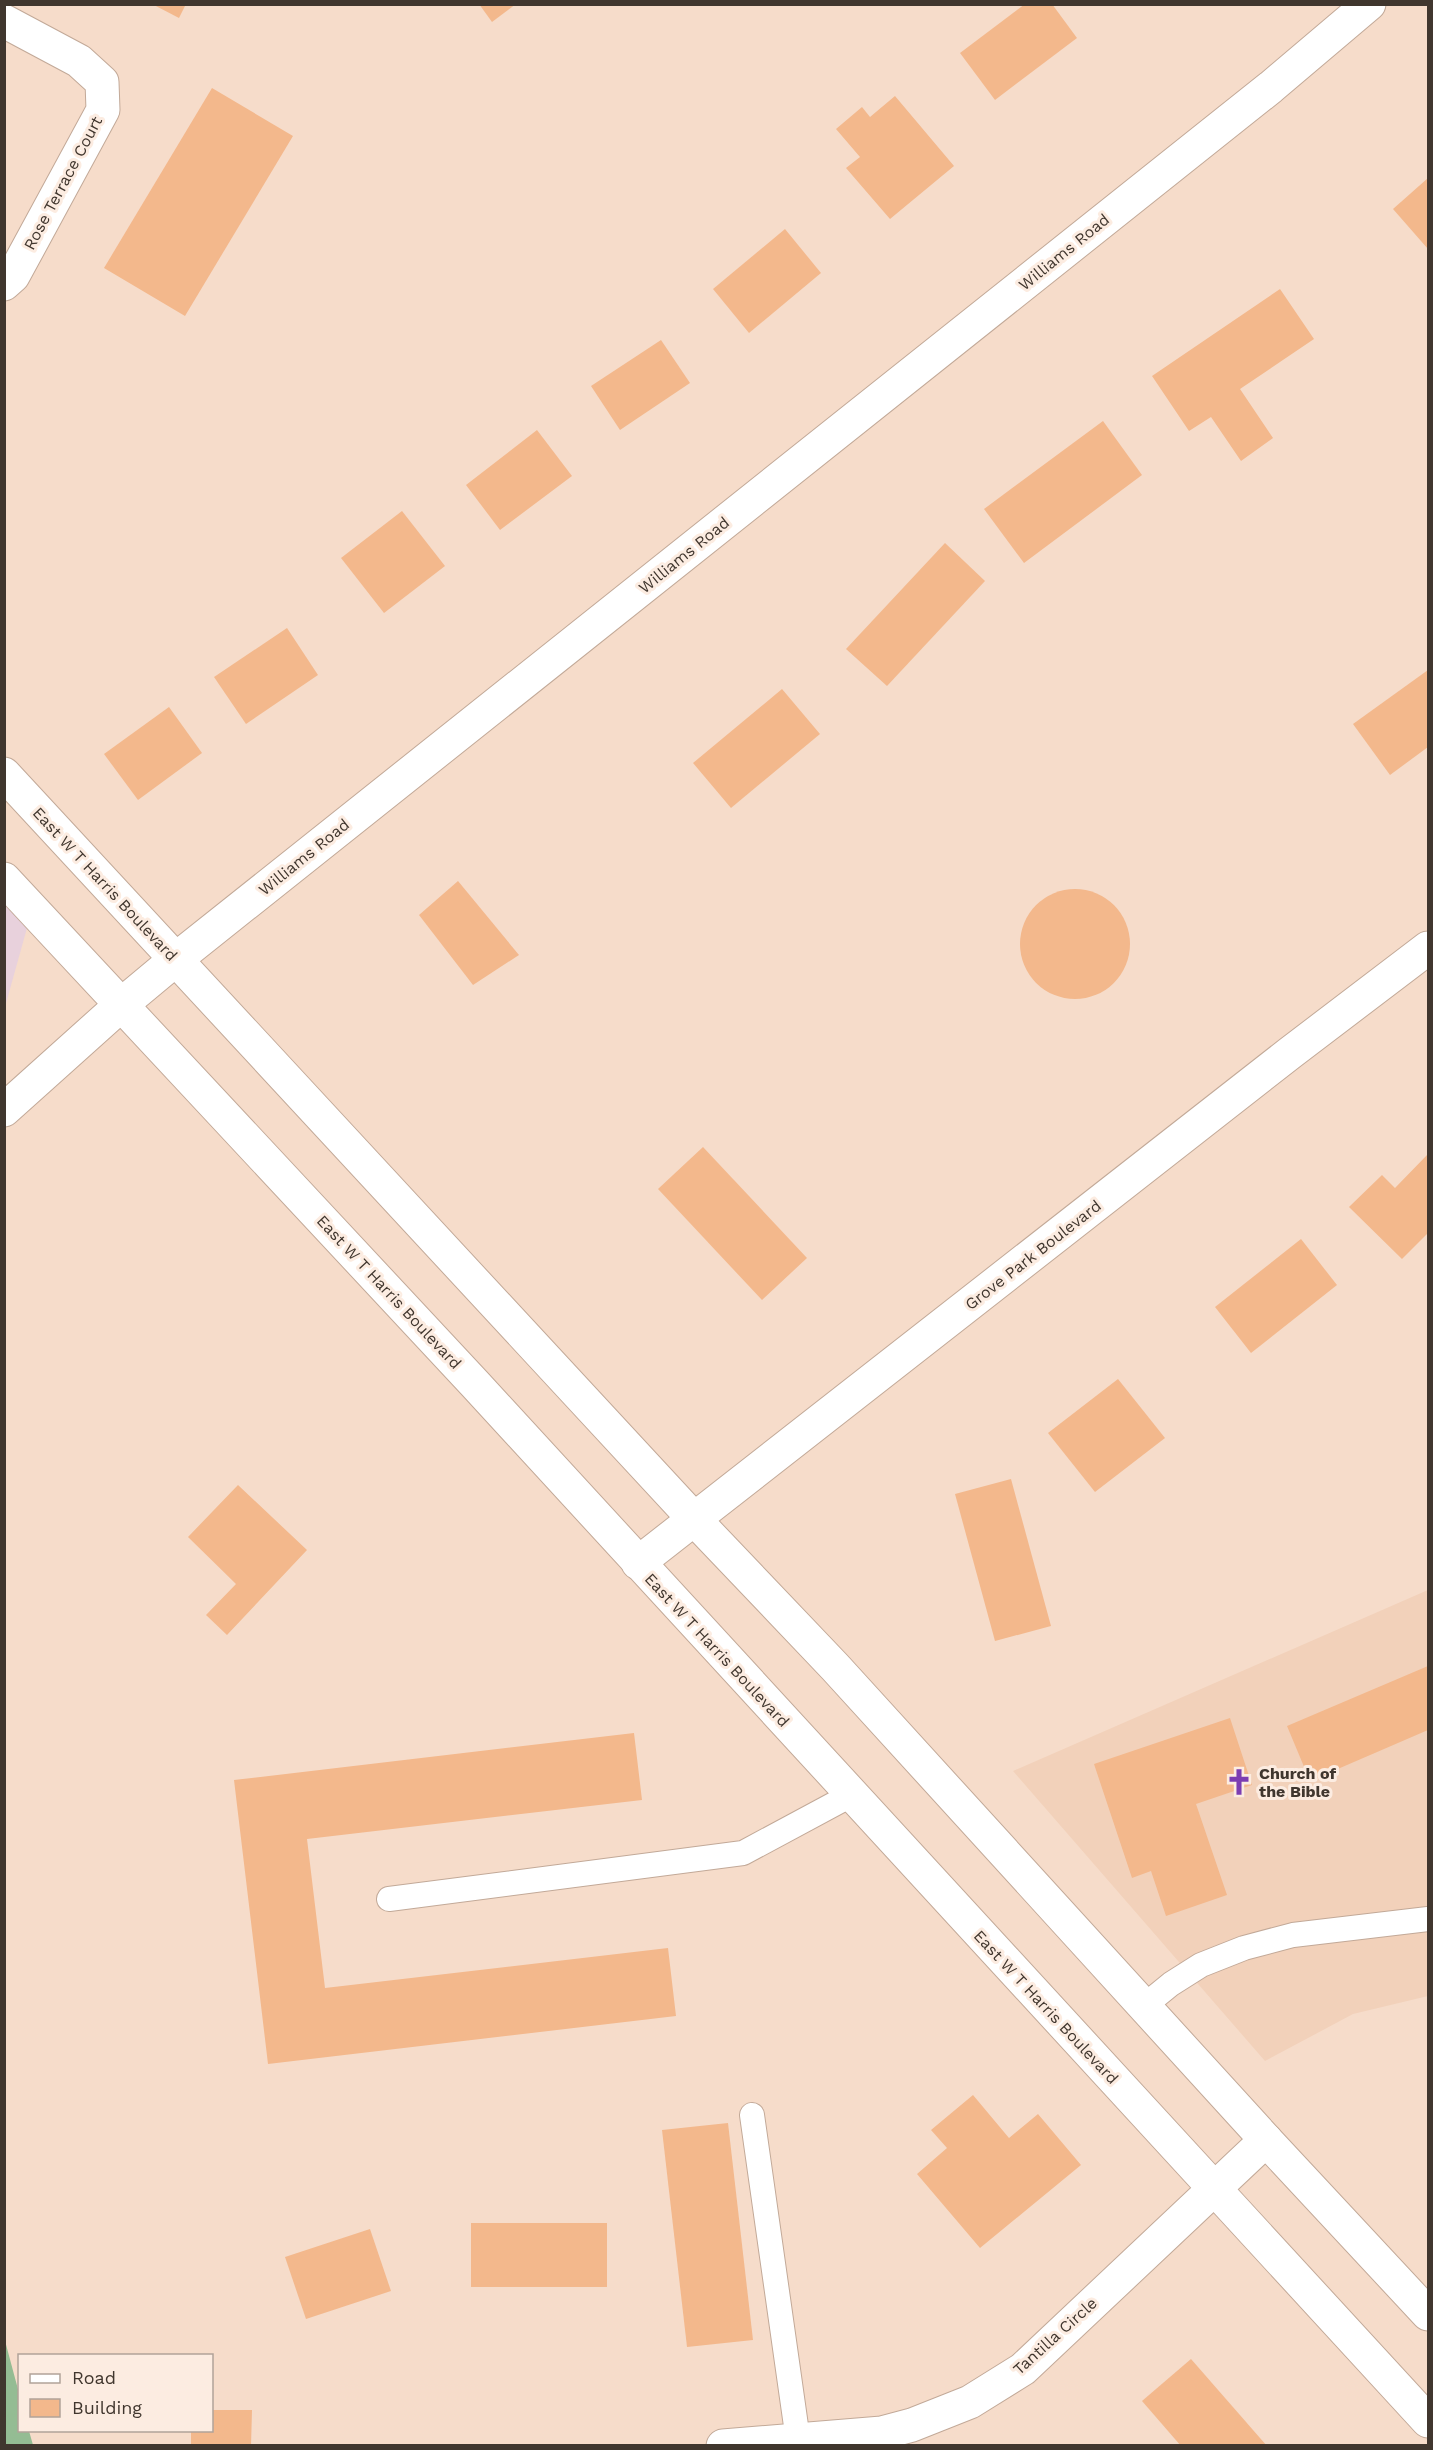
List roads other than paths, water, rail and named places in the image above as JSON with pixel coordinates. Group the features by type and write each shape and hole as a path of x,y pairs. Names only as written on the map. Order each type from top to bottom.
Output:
{"main road":[{"name":"Williams Road","path":"4,1110 175,960 1271,87 1369,4"},
{"name":"Rose Terrace Court","path":"4,21 79,61 102,82 103,110 13,276 4,285"},
{"name":"East W T Harris Boulevard","path":"4,774 695,1520 835,1667 1266,2140 1428,2314"},
{"name":"East W T Harris Boulevard","path":"4,879 475,1384 1428,2421"},
{"name":"Grove Park Boulevard","path":"638,1563 1290,1053 1428,948"},
{"name":"Tantilla Circle","path":"723,2445 882,2433 912,2425 970,2402 1023,2369 1266,2140"}],"lane":[{"path":"389,1899 743,1853 851,1795"},
{"path":"1144,2006 1171,1984 1202,1965 1244,1948 1293,1935 1428,1919"},
{"path":"752,2115 798,2440"}],"place":[{"name":"Church of the Bible","path":"1239,1782"}]}
